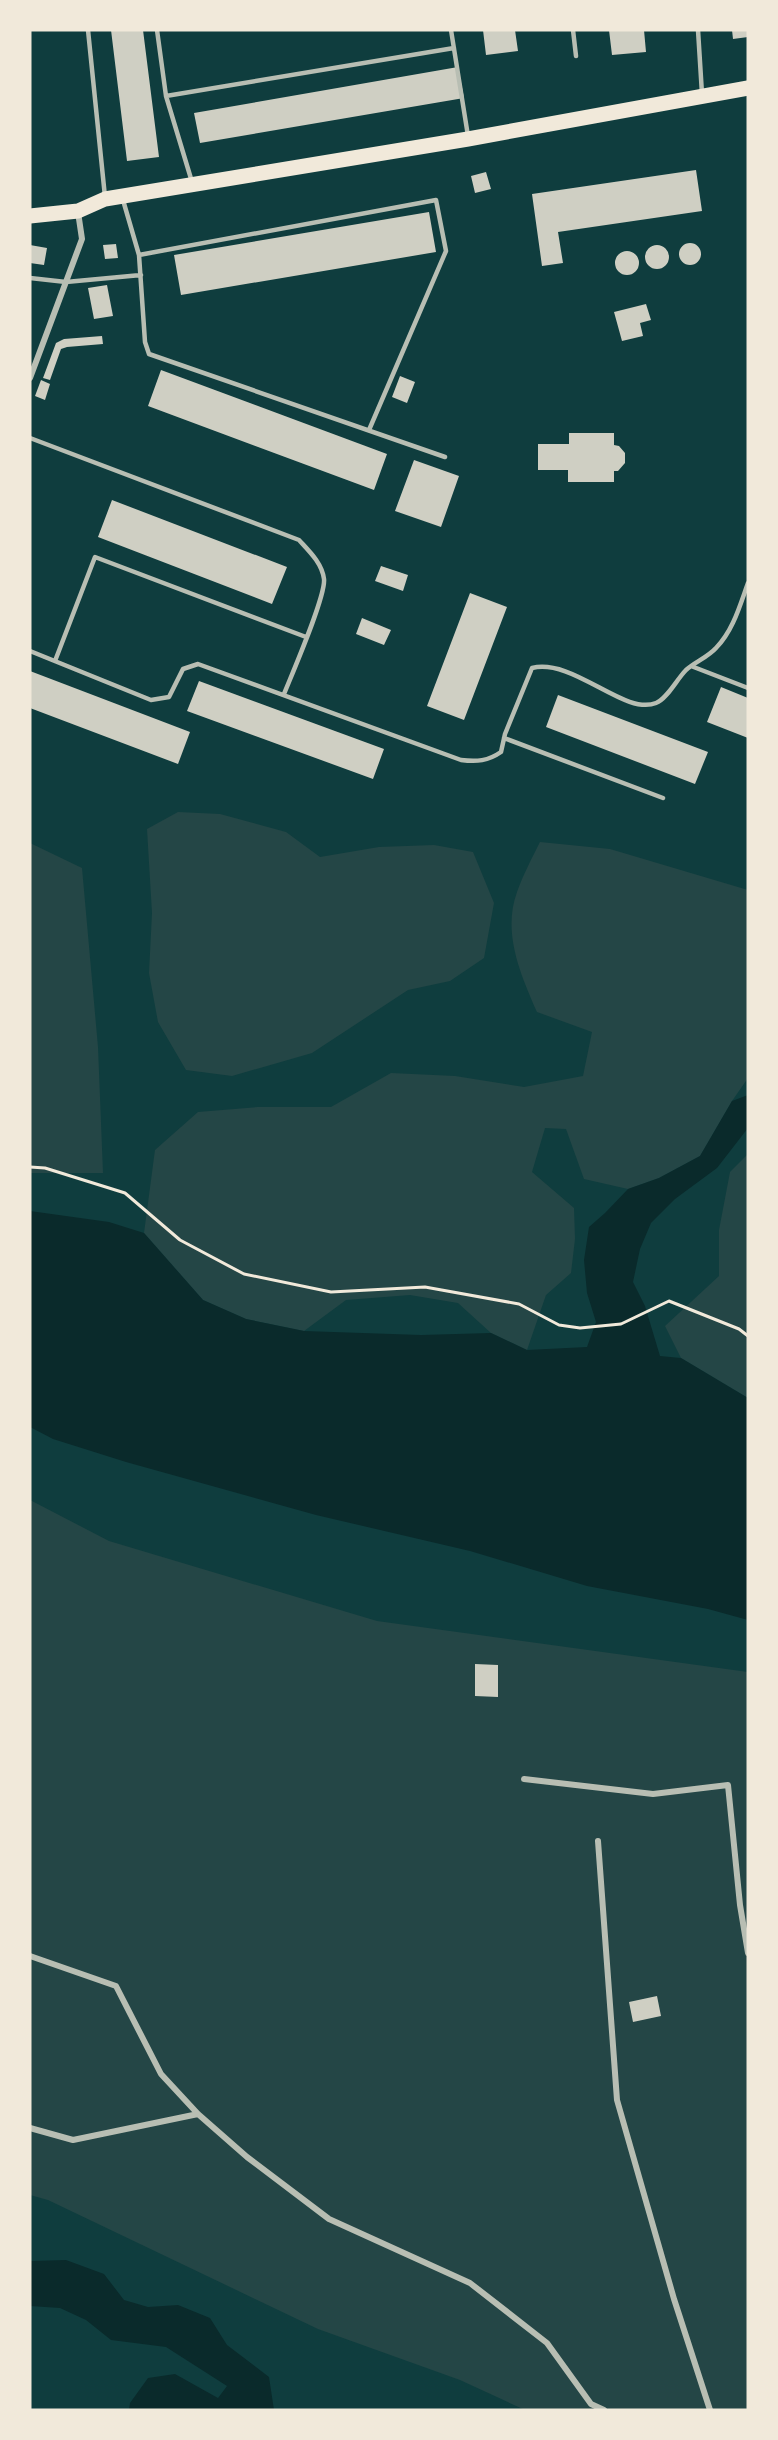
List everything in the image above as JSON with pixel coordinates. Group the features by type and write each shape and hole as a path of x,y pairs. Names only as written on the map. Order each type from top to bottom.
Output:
{"main road":[{"path":"30,216 78,211 105,200 468,139 748,88"}],"street":[{"path":"30,378 82,239 78,211"},
{"path":"524,1779 653,1794 728,1785 740,1905 748,1953"},
{"path":"598,1841 617,2100 674,2299 710,2410"},
{"path":"30,1956 116,1986 161,2074 198,2114 247,2157 329,2219 470,2283 547,2343 591,2404 604,2410"},
{"path":"30,2128 73,2140 198,2114"}],"lane":[{"path":"88,30 105,200"},
{"path":"157,30 166,96 193,184"},
{"path":"452,30 468,139"},
{"path":"573,30 576,56"},
{"path":"698,30 703,96"},
{"path":"166,96 454,48"},
{"path":"123,197 140,255 145,342 150,354 445,457"},
{"path":"140,255 436,200 446,251 369,430"},
{"path":"30,278 66,282 141,275"},
{"path":"30,438 299,540 317,562 324,580 319,603 284,694"},
{"path":"55,661 95,557 306,636"},
{"path":"30,651 151,700 169,698 183,669 198,664 461,760 474,762 491,759 501,752 504,738 532,668 541,666 568,672 640,706 657,703 690,666 716,649 735,620 748,583"},
{"path":"690,666 748,688"},
{"path":"504,738 663,798"}],"path":[{"path":"30,1167 45,1168 125,1193 180,1240 244,1274 331,1292 425,1287 519,1304 559,1325 580,1328 621,1324 669,1301 739,1329 748,1336"}],"shaded area":[{"path":"178,812 220,814 286,832 320,857 379,847 434,845 473,852 494,903 484,958 450,981 408,990 312,1053 232,1076 186,1070 158,1022 149,973 152,913 147,829"},
{"path":"540,842 610,849 748,890 748,1078 700,1156 659,1178 628,1189 584,1179 566,1129 545,1128 532,1172 574,1208 575,1239 571,1273 546,1295 527,1350 491,1333 458,1303 410,1295 346,1300 304,1331 246,1319 203,1300 144,1233 155,1150 198,1112 258,1107 331,1107 391,1073 455,1076 524,1087 583,1076 592,1032 537,1012 515,954 513,907 517,892"},
{"path":"30,843 82,868 98,1047 103,1173 30,1173"},
{"path":"748,1095 748,1128 717,1168 675,1199 651,1223 640,1249 633,1282 645,1306 660,1356 681,1358 748,1398 748,1620 708,1609 587,1586 470,1551 316,1515 126,1462 53,1439 30,1427 30,1211 109,1222 144,1233 203,1300 246,1319 304,1331 421,1335 491,1333 527,1350 587,1347 596,1322 587,1293 584,1260 589,1227 628,1189 659,1178 700,1156 732,1101"},
{"path":"748,1154 748,1398 681,1358 665,1326 719,1276 719,1230 730,1172"},
{"path":"30,1500 109,1541 377,1621 748,1672 748,2410 525,2410 460,2380 318,2329 48,2200 30,2195"},
{"path":"66,2260 104,2274 124,2300 148,2307 178,2305 210,2318 227,2345 269,2377 274,2410 129,2410 130,2403 148,2378 175,2374 218,2398 227,2386 166,2347 111,2340 86,2320 60,2308 30,2306 30,2261"}],"building":[{"path":"111,30 143,30 159,157 127,161"},
{"path":"483,30 515,30 518,51 486,55"},
{"path":"609,30 644,30 646,52 612,55"},
{"path":"732,30 748,30 748,37 733,39"},
{"path":"458,67 464,98 200,143 194,113"},
{"path":"696,170 702,211 558,232 563,263 542,266 532,194"},
{"path":"486,172 491,189 475,193 471,176"},
{"path":"429,212 436,252 181,295 174,255"},
{"path":"686,243 694,243 701,250 701,258 694,265 686,265 679,258 679,250"},
{"path":"116,244 118,258 105,259 103,245"},
{"path":"30,245 47,248 44,265 30,263"},
{"path":"657,245 662,246 668,252 668,262 662,268 657,269 652,268 646,262 645,257 646,252 652,246"},
{"path":"627,251 635,255 639,263 635,271 627,275 619,271 615,263 619,255"},
{"path":"107,285 113,316 94,319 88,288"},
{"path":"646,304 651,320 640,323 643,336 622,341 614,312"},
{"path":"102,336 103,344 61,349 50,380 43,378 56,343 64,339"},
{"path":"161,370 387,454 374,490 148,406"},
{"path":"400,376 415,382 407,403 392,397"},
{"path":"41,380 50,384 45,400 35,396"},
{"path":"569,433 614,433 614,445 619,446 625,453 625,463 618,471 614,471 614,482 568,482 568,470 538,470 538,444 569,444"},
{"path":"414,460 459,476 441,527 395,511"},
{"path":"112,500 287,567 272,604 98,537"},
{"path":"381,566 408,575 403,591 375,581"},
{"path":"470,593 507,607 464,720 427,706"},
{"path":"362,618 391,630 384,645 356,634"},
{"path":"30,671 190,732 178,764 30,708"},
{"path":"199,681 384,749 373,779 187,711"},
{"path":"721,687 748,698 748,738 707,722"},
{"path":"558,695 708,752 695,784 546,727"},
{"path":"475,1664 498,1665 498,1697 475,1696"},
{"path":"657,1996 661,2016 633,2022 629,2002"}]}
